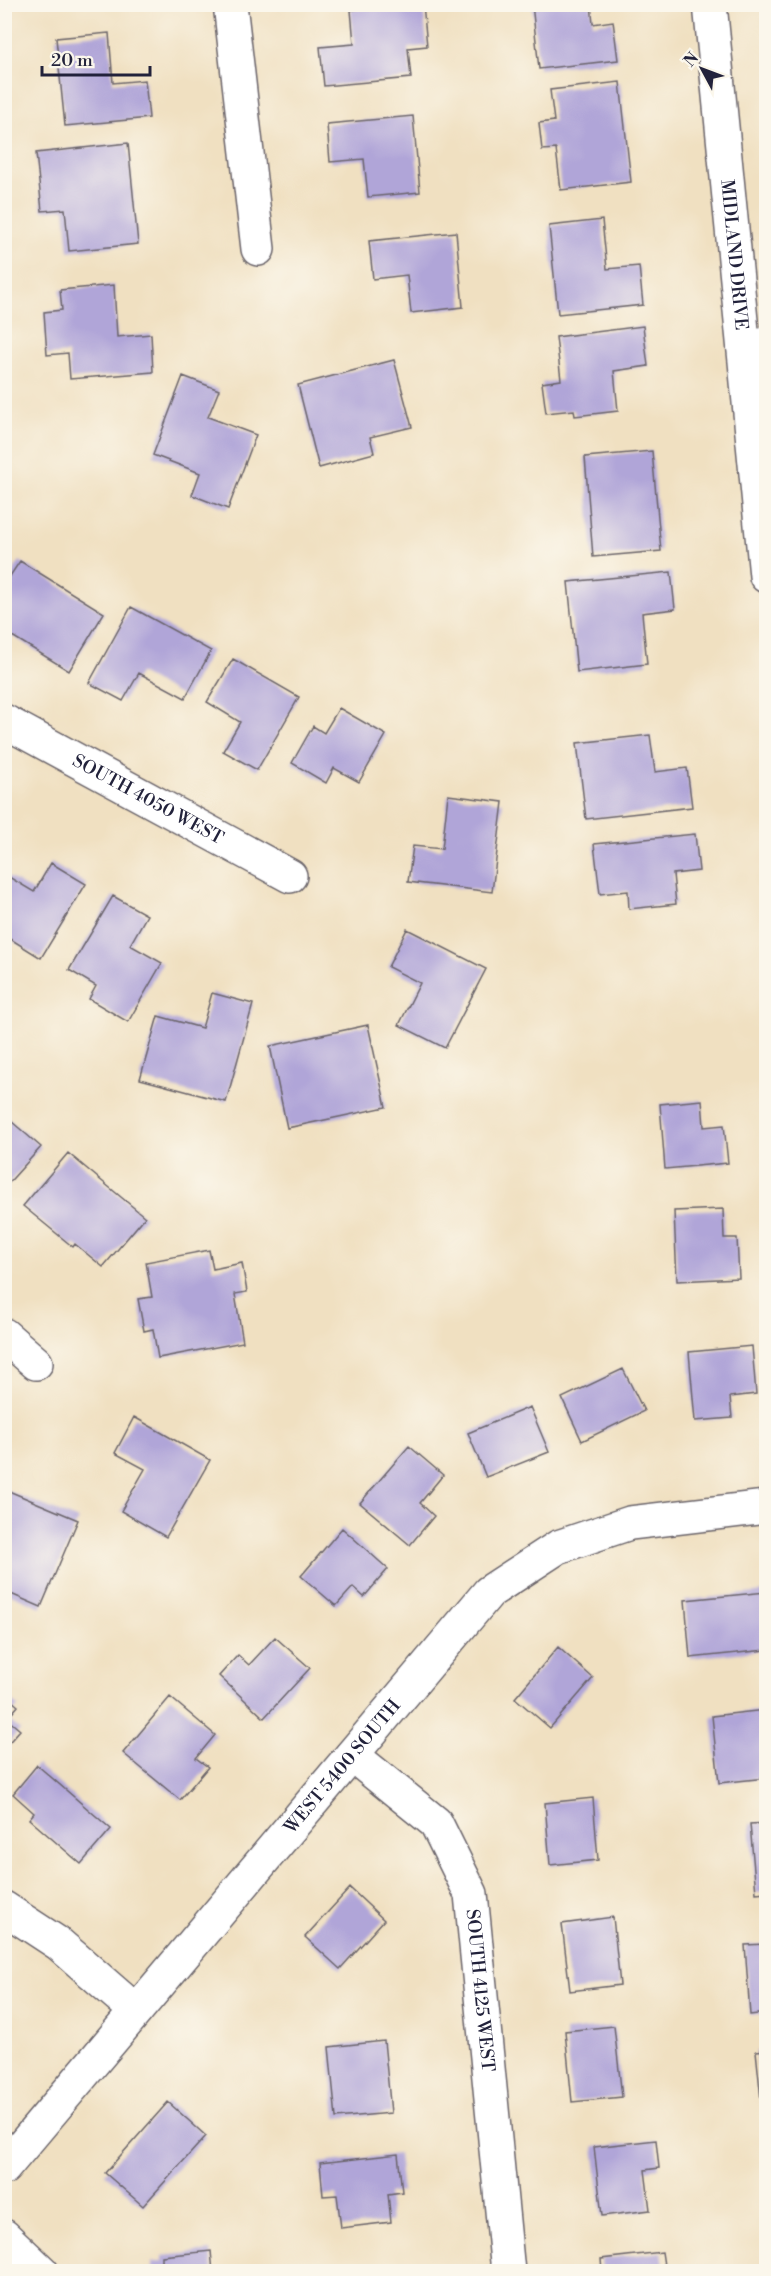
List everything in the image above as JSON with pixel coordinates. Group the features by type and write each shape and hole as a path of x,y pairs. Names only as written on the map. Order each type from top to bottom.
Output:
{"street":[{"path":"230,4 258,249"},
{"name":"MIDLAND DRIVE","path":"710,4 755,346 766,576"},
{"name":"SOUTH 4050 WEST","path":"4,721 290,876"},
{"path":"4,1335 36,1363"},
{"name":"WEST 5400 SOUTH","path":"4,2168 489,1592 558,1547 630,1522 766,1507"},
{"name":"SOUTH 4125 WEST","path":"352,1755 436,1823 471,1894 508,2271"},
{"path":"4,1908 59,1944 136,2011"},
{"path":"4,2236 42,2271"}],"building":[{"path":"423,4 427,46 408,48 411,78 324,86 320,47 354,44 351,10"},
{"path":"532,4 591,4 593,24 613,21 618,60 539,69"},
{"path":"109,33 113,83 145,80 149,118 65,126 56,38"},
{"path":"620,82 631,182 561,190 556,149 542,150 539,123 554,121 550,90"},
{"path":"413,116 420,192 368,197 364,159 330,162 327,124"},
{"path":"128,143 138,244 69,251 65,209 42,211 36,153"},
{"path":"602,220 607,269 639,266 643,305 558,314 549,226"},
{"path":"456,232 463,307 411,313 407,275 373,279 369,241"},
{"path":"114,285 117,337 151,334 153,372 70,379 68,353 47,355 44,312 62,310 60,290"},
{"path":"643,326 648,366 614,371 618,411 575,416 574,410 546,413 542,383 561,380 556,337"},
{"path":"394,360 412,427 370,437 374,453 319,468 298,385"},
{"path":"183,376 219,390 208,417 256,435 228,509 192,495 200,473 153,455"},
{"path":"652,451 661,551 593,557 585,457"},
{"path":"20,561 104,613 69,671 4,631 4,585"},
{"path":"671,572 675,609 642,613 647,664 577,672 568,582"},
{"path":"131,607 211,651 185,698 139,673 123,701 89,683"},
{"path":"233,659 299,697 257,770 223,751 240,722 207,702"},
{"path":"339,708 386,735 359,782 334,768 326,783 292,763 313,726 324,733"},
{"path":"650,735 655,772 687,768 692,807 586,819 577,743"},
{"path":"448,795 503,802 492,892 408,882 413,846 442,849"},
{"path":"695,834 699,871 673,874 676,904 629,909 628,891 600,894 594,844"},
{"path":"51,863 86,884 41,958 4,935 4,874 34,892"},
{"path":"113,896 147,915 130,945 162,963 128,1022 89,999 96,986 69,970"},
{"path":"407,929 486,969 445,1048 399,1025 420,983 388,967"},
{"path":"212,993 253,1004 226,1102 140,1079 158,1016 202,1028"},
{"path":"368,1025 386,1107 287,1128 270,1046"},
{"path":"702,1100 704,1127 724,1125 728,1163 665,1169 660,1104"},
{"path":"4,1115 41,1147 4,1188"},
{"path":"68,1153 145,1217 103,1267 75,1244 73,1247 23,1206"},
{"path":"723,1209 724,1238 737,1238 739,1278 677,1281 674,1211"},
{"path":"209,1250 213,1269 242,1263 247,1292 235,1294 243,1342 158,1358 153,1329 144,1331 138,1299 152,1297 146,1262"},
{"path":"752,1346 756,1394 730,1397 732,1418 695,1421 689,1352"},
{"path":"623,1369 644,1411 582,1441 562,1398"},
{"path":"530,1407 549,1452 486,1477 468,1433"},
{"path":"134,1417 210,1460 166,1537 121,1511 145,1469 115,1453"},
{"path":"409,1446 443,1475 420,1503 434,1516 410,1545 360,1503"},
{"path":"4,1489 78,1520 41,1607 4,1591"},
{"path":"342,1528 388,1569 364,1597 353,1587 336,1606 301,1576"},
{"path":"766,1592 766,1650 690,1658 685,1600"},
{"path":"275,1637 310,1668 264,1718 219,1676 238,1655 249,1665"},
{"path":"558,1647 593,1678 550,1728 515,1698"},
{"path":"4,1694 18,1706 7,1719 20,1730 4,1748"},
{"path":"170,1697 215,1735 196,1758 208,1767 180,1800 123,1753"},
{"path":"765,1710 766,1778 719,1783 712,1716"},
{"path":"37,1765 111,1829 81,1864 29,1819 34,1813 13,1794"},
{"path":"593,1798 598,1860 550,1865 545,1803"},
{"path":"766,1823 766,1892 756,1893 750,1824"},
{"path":"350,1888 384,1920 340,1969 305,1937"},
{"path":"613,1917 620,1985 570,1991 562,1924"},
{"path":"766,1944 766,2013 750,2015 745,1945"},
{"path":"614,2026 622,2097 572,2102 565,2031"},
{"path":"384,2041 391,2113 336,2118 329,2047"},
{"path":"766,2050 766,2119 763,2119 756,2051"},
{"path":"168,2102 206,2136 143,2206 105,2173"},
{"path":"656,2140 659,2168 645,2170 650,2210 602,2216 594,2147"},
{"path":"398,2154 402,2192 388,2194 391,2222 341,2228 337,2195 323,2196 320,2163"},
{"path":"211,2251 213,2272 153,2272 152,2262 162,2262 162,2256"},
{"path":"662,2252 665,2272 602,2272 601,2259"}]}
